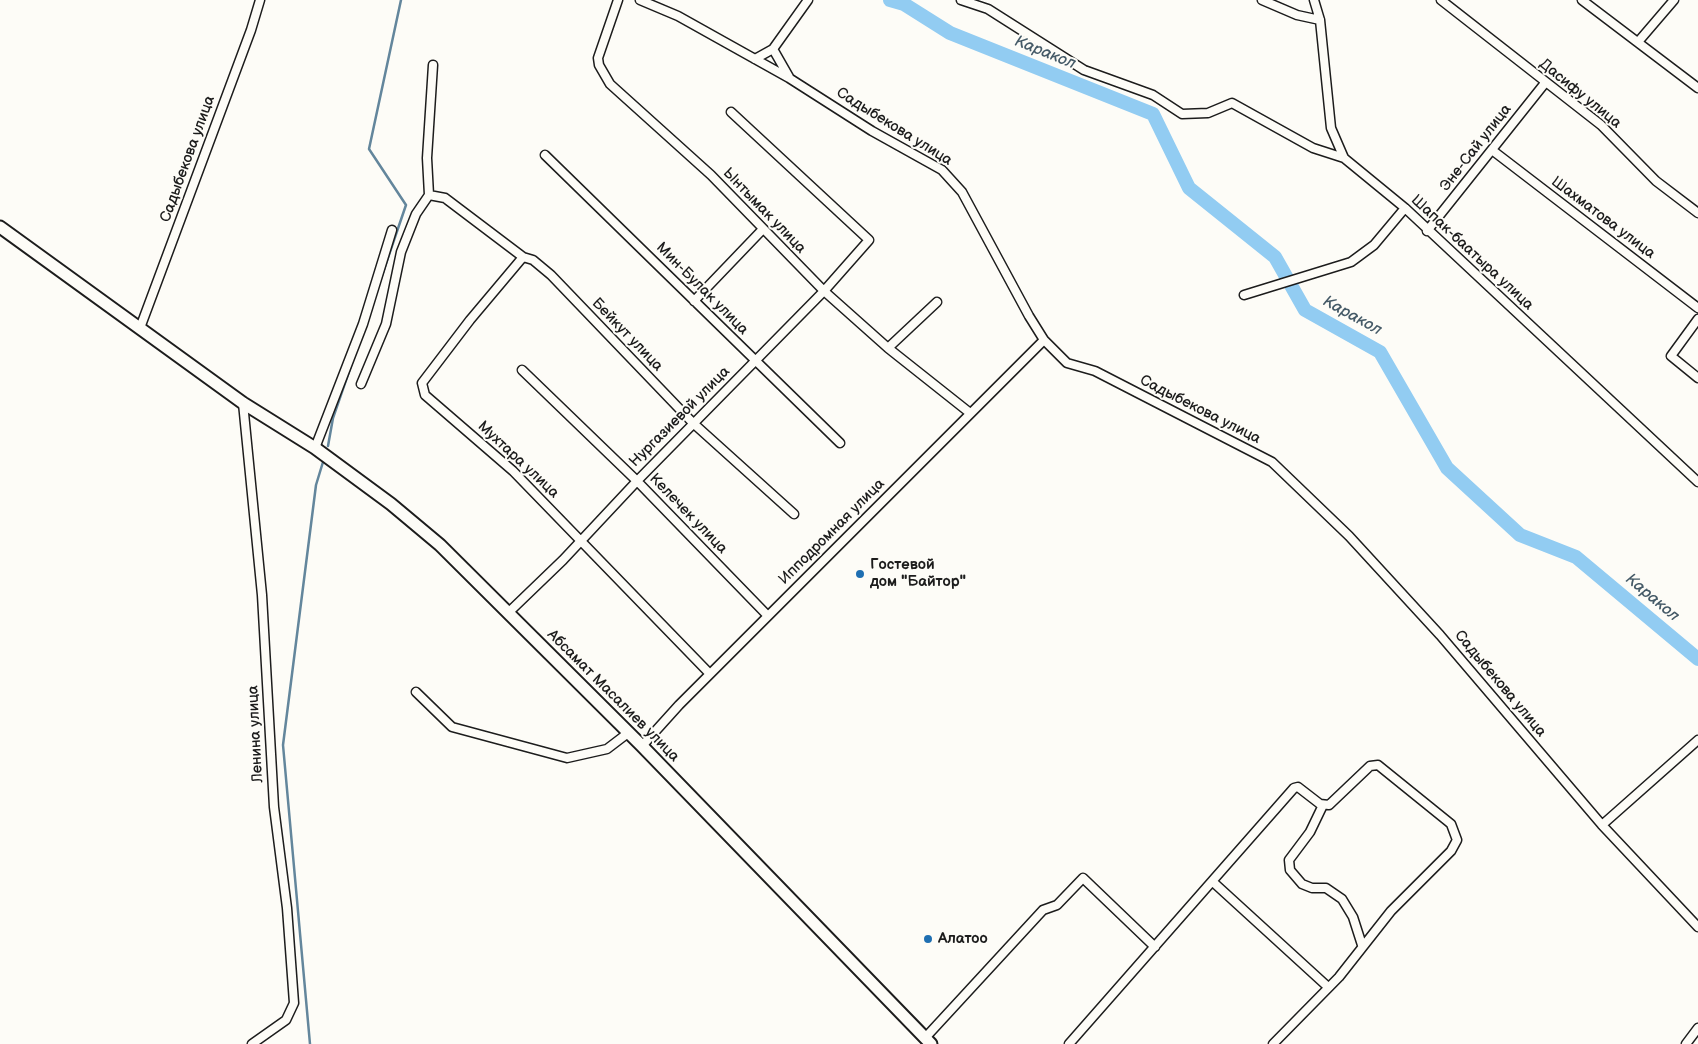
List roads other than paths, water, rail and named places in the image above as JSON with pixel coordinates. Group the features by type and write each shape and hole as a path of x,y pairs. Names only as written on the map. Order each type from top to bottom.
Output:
{"street":[{"name":"Садыбекова улица","path":"140,328 251,30 260,0"},
{"name":"Ынтымак улица","path":"618,0 598,58 599,65 610,84 710,175 824,291 888,348 970,413"},
{"name":"Садыбекова улица","path":"640,0 678,16 789,78 872,131 942,170 962,192 1044,340 1067,363 1096,372 1272,462 1349,536 1440,635 1602,825 1698,928"},
{"path":"755,59 773,49 808,0"},
{"path":"961,0 988,8 1084,70 1153,95 1182,114 1208,113 1232,103 1313,148 1344,158"},
{"path":"1262,0 1297,15 1320,20"},
{"name":"Шапак-баатыра улица","path":"1314,0 1320,20 1331,128 1344,158 1405,208 1698,482"},
{"name":"Дасифу улица","path":"1441,0 1601,125 1656,181 1698,213"},
{"path":"1582,0 1698,88"},
{"path":"1638,42 1674,0"},
{"path":"773,49 789,78"},
{"path":"361,384 386,324 401,252 416,214 429,195 427,158 433,65"},
{"name":"Эне-Сай улица","path":"1428,231 1545,83"},
{"name":"Нургазиевой улица","path":"509,612 563,560 693,423 824,291 869,240 731,112"},
{"name":"Шахматова улица","path":"1492,150 1698,308"},
{"name":"Мин-Булак улица","path":"545,155 694,300 754,362 840,443"},
{"name":"Бейкут улица","path":"429,195 445,198 523,257 533,260 551,275 693,423 794,514"},
{"path":"1244,295 1351,262 1374,245 1405,208"},
{"name":"Абсамат Масалиев улица","path":"0,228 243,403 315,448 391,504 440,545 642,746 928,1041"},
{"path":"694,300 763,229"},
{"path":"315,448 364,324 392,230"},
{"name":"Мухтара улица","path":"523,257 470,320 422,383 425,395 514,472 710,674"},
{"path":"888,348 937,302"},
{"path":"1698,319 1671,356 1698,378"},
{"name":"Ипподромная улица","path":"642,746 710,674 1044,340"},
{"name":"Келечек улица","path":"522,370 637,481 768,616"},
{"name":"Ленина улица","path":"243,403 262,595 274,807 287,908 294,1003 286,1020 252,1044"},
{"path":"416,692 452,727 567,758 607,749 628,733"},
{"path":"1602,825 1698,740"},
{"path":"1069,1044 1294,788 1301,788 1323,805 1332,804 1370,766 1378,765 1451,824 1456,832 1457,840 1452,851 1391,911 1328,987 1273,1044"},
{"path":"1323,805 1310,832 1289,860 1290,870 1302,884 1312,888 1326,888 1342,899 1353,917 1362,945"},
{"path":"928,1041 1043,910 1057,905 1083,878 1155,947"},
{"path":"1213,882 1328,987"},
{"path":"1686,1044 1698,1028"}],"waterway":[{"path":"378,287 406,205 369,149 401,0"},
{"name":"Каракол","path":"890,0 904,4 950,33 1153,114 1189,188 1275,257 1305,310 1380,352 1447,468 1520,535 1576,557 1698,659"},
{"path":"328,446 333,418 355,354"},
{"path":"310,1044 283,745 316,485 323,462"}],"place":[{"name":"Гостевой дом \"Байтор\"","path":"860,574"},
{"name":"Алатоо","path":"928,939"}]}
